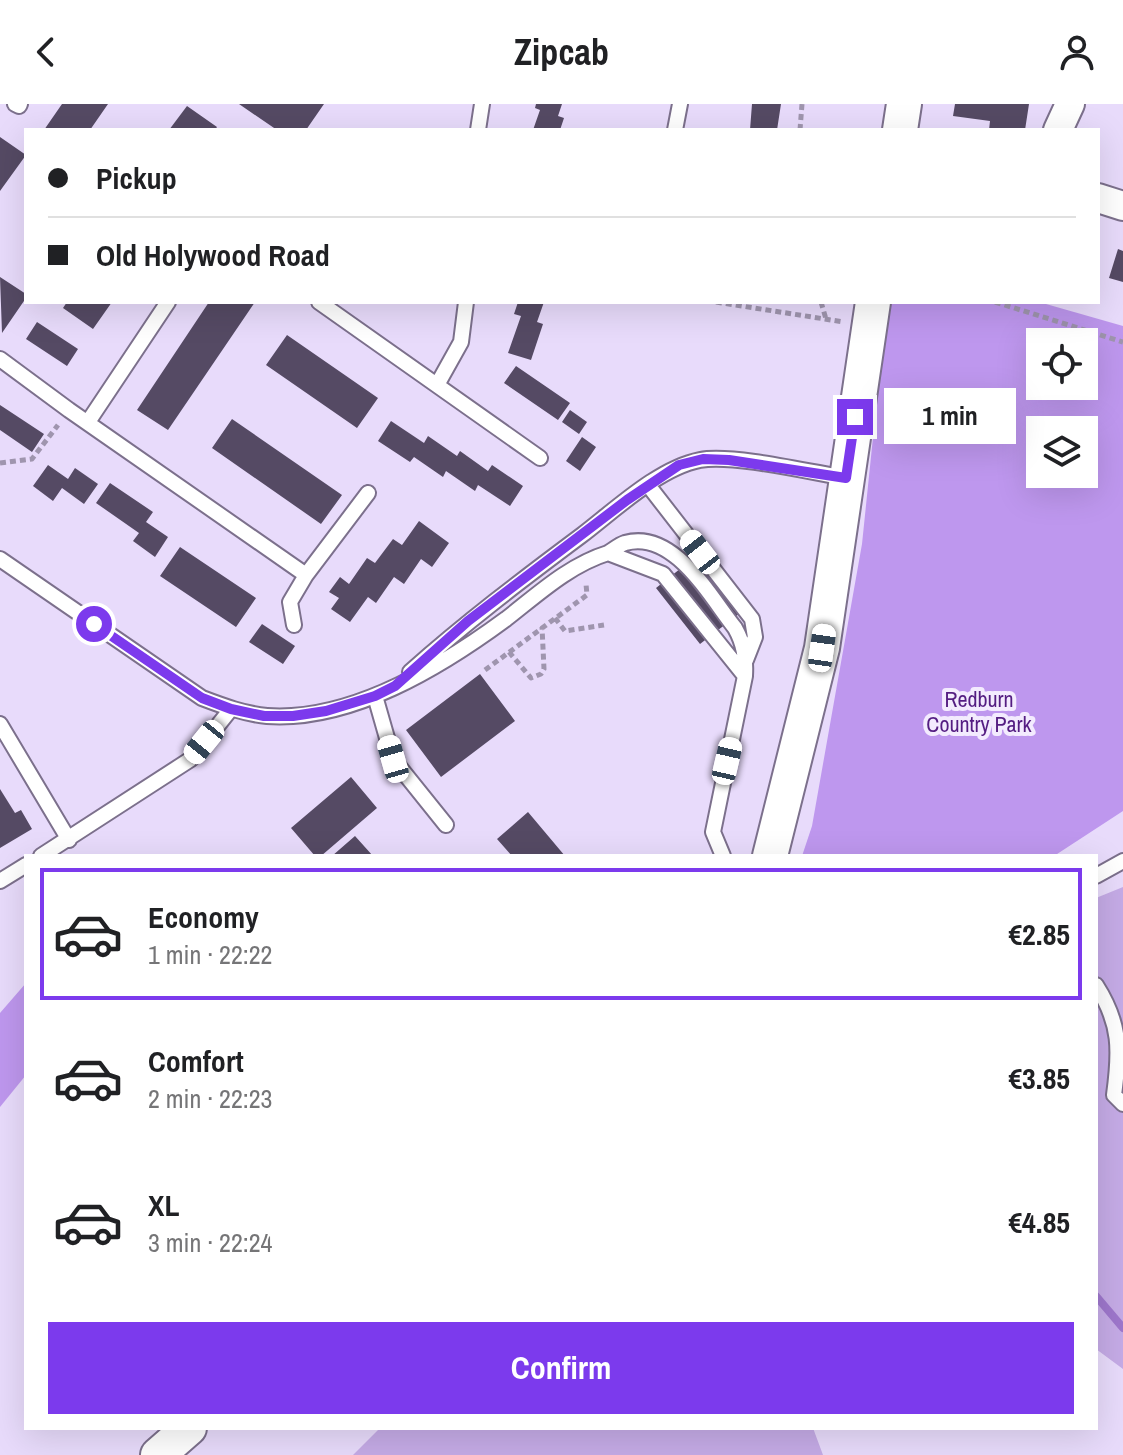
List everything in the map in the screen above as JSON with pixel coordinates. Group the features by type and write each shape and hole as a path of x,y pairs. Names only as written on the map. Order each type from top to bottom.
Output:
{"street":[{"path":"900,128 904,104"},
{"path":"1059,128 1070,104"},
{"path":"1100,199 1123,206"},
{"path":"770,854 822,648 871,314"},
{"path":"158,1455 187,1430"}],"lane":[{"path":"478,128 482,104"},
{"path":"675,128 680,104"},
{"path":"88,422 167,304"},
{"path":"322,304 540,458"},
{"path":"437,385 461,342 466,304"},
{"path":"0,359 306,575"},
{"path":"395,686 468,621 679,465 703,459 729,460 846,478"},
{"path":"648,485 752,619 755,637 713,832 722,854"},
{"path":"294,625 290,602 306,575 368,493"},
{"path":"0,559 202,698 231,709 264,716 293,716 339,708 375,696 464,650 584,563 624,543 657,545 678,556 735,628 742,641 746,669"},
{"path":"608,553 663,574 746,669"},
{"path":"375,696 393,759 446,825"},
{"path":"44,854 191,759 231,709"},
{"path":"0,724 69,840"},
{"path":"1098,875 1123,861"},
{"path":"0,881 24,866"},
{"path":"1098,988 1110,1007 1120,1056 1114,1095 1123,1104"}],"path":[{"path":"800,128 802,104"},
{"path":"729,304 826,319 871,314"},
{"path":"822,304 826,319"},
{"path":"1001,304 1123,342"},
{"path":"0,463 32,459 69,410"},
{"path":"485,670 587,595 584,563"},
{"path":"555,618 565,631 604,625"},
{"path":"509,652 531,678 541,674 544,669 542,627"}],"shaded area":[{"path":"1123,887 1123,1369 1098,1350 1098,897"},
{"path":"378,1430 814,1430 823,1455 353,1455"}],"green space":[{"name":"Redburn Country Park","path":"887,304 1046,304 1123,326 1123,811 1057,854 803,854 812,826 862,544"},
{"path":"24,985 24,1077 0,1107 0,1013"}],"building":[{"path":"62,104 108,104 91,128 45,128"},
{"path":"239,104 324,104 307,128 274,128"},
{"path":"536,104 562,104 558,116 564,118 561,128 534,128 540,110 535,108"},
{"path":"752,104 781,104 777,128 750,128"},
{"path":"955,104 1029,104 1025,128 989,128 990,121 953,116"},
{"path":"187,106 217,127 216,128 170,128"},
{"path":"0,137 24,154 24,158 0,191"},
{"path":"1118,249 1123,251 1123,282 1109,278"},
{"path":"0,277 24,293 24,301 2,333"},
{"path":"66,304 111,304 93,329 63,308"},
{"path":"208,304 254,304 168,430 137,410"},
{"path":"517,304 543,304 537,322 543,324 531,360 508,353 521,316 514,314"},
{"path":"37,322 78,349 67,366 26,339"},
{"path":"287,335 378,398 357,428 266,365"},
{"path":"516,366 570,403 558,420 504,383"},
{"path":"0,405 44,434 32,452 0,430"},
{"path":"570,410 587,422 579,434 562,422"},
{"path":"232,419 342,495 321,524 212,448"},
{"path":"391,421 424,443 428,436 457,456 460,451 488,471 492,465 523,486 510,506 478,485 475,491 446,471 443,477 414,457 410,462 378,441"},
{"path":"582,437 596,447 580,471 566,461"},
{"path":"48,465 68,479 75,468 98,484 84,504 62,488 53,501 33,486"},
{"path":"110,483 153,512 146,522 168,537 155,557 133,541 139,533 96,503"},
{"path":"419,521 449,543 432,567 421,559 404,584 394,577 376,603 368,597 350,622 331,609 339,598 329,592 340,577 349,584 367,558 375,563 393,539 402,545"},
{"path":"180,547 256,598 236,627 160,576"},
{"path":"700,553 744,610 700,644 656,588"},
{"path":"262,624 295,646 283,664 249,642"},
{"path":"480,674 515,721 441,777 406,730"},
{"path":"351,777 377,808 323,854 313,854 291,828"},
{"path":"0,789 15,813 21,810 32,829 0,848"},
{"path":"528,812 563,854 510,854 497,839"},
{"path":"355,836 371,854 334,854"}],"waterway":[{"path":"1098,1298 1123,1328"}],"route":[{"path":"94,624 202,698 231,709 264,716 293,716 339,708 395,686 468,621 627,500 679,465 703,459 729,460 846,478 855,417"}]}
